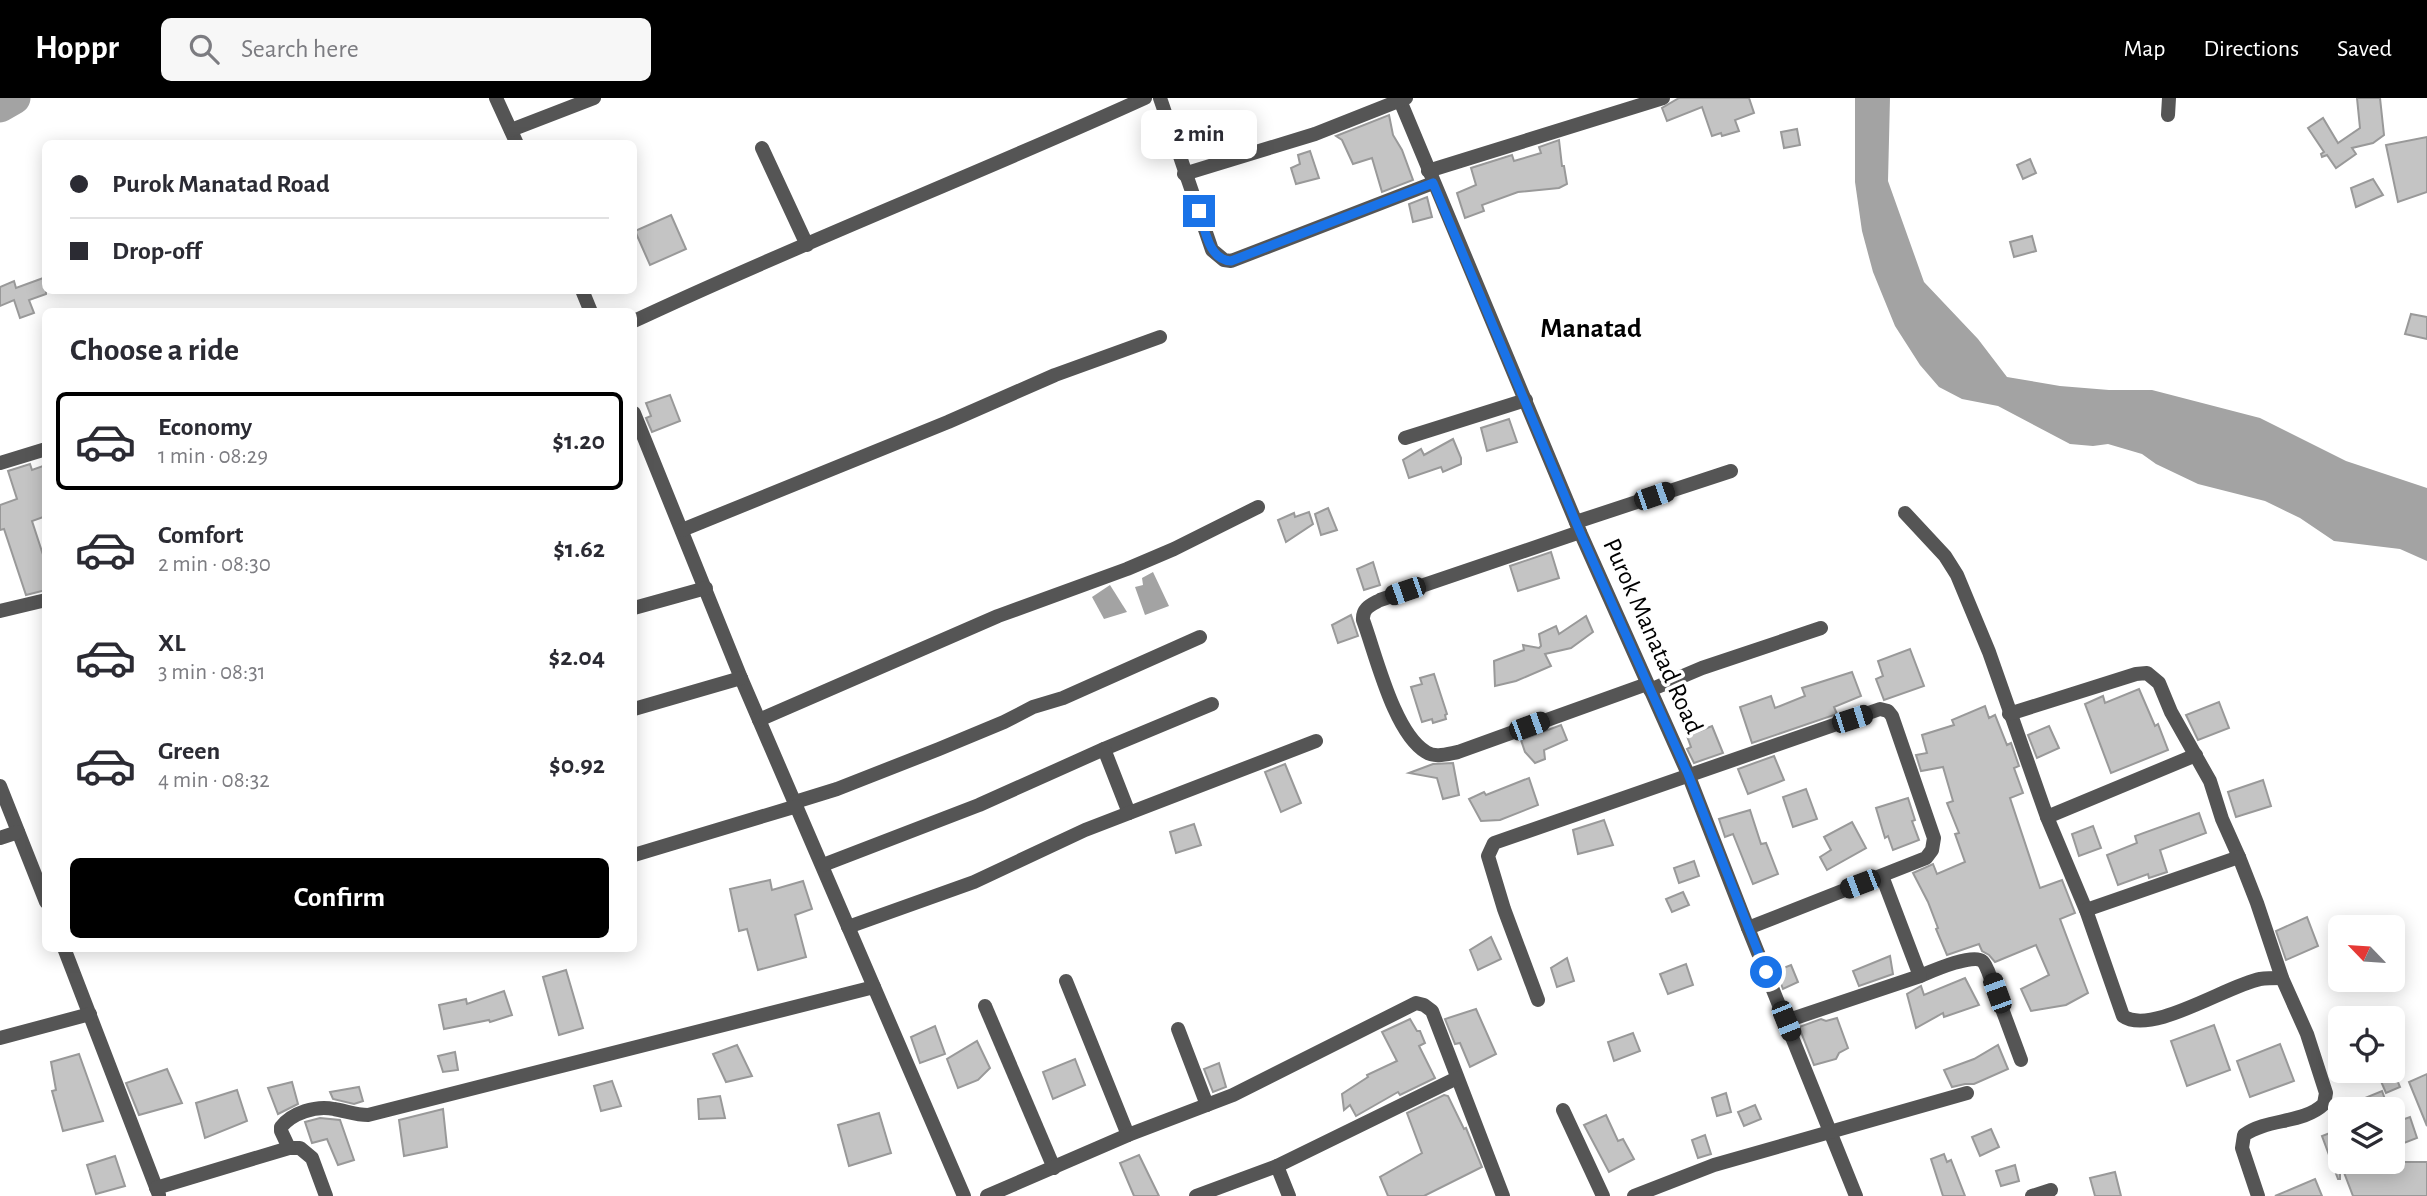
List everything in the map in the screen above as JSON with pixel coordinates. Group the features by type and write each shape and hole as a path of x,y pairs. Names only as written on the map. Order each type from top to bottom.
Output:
{"street":[{"path":"496,98 514,137 594,98"},
{"path":"637,320 1145,98"},
{"path":"1160,98 1212,250 1224,260 1231,261 1431,177 1663,98"},
{"path":"2168,115 2169,98"},
{"path":"1184,174 1315,134 1402,99"},
{"name":"Purok Manatad Road","path":"1402,99 1431,177 1578,527 1688,774 1856,1196"},
{"path":"762,148 807,245"},
{"path":"682,530 948,422 1055,375 1160,337"},
{"path":"1405,438 1526,400"},
{"path":"640,445 682,530 741,678 964,1196"},
{"path":"0,463 42,450"},
{"path":"1731,471 1366,607 1363,620 1398,719 1426,753 1438,756 1458,752 1821,628"},
{"path":"759,720 998,616 1174,549 1258,508"},
{"path":"1905,513 1945,556 1957,575 1989,652 2008,714 2047,817 2086,911 2121,1013 2129,1020 2155,1018 2259,979 2282,978"},
{"path":"637,607 706,588"},
{"path":"0,611 42,601"},
{"path":"637,854 796,804 929,753 1033,707 1063,698 1200,637"},
{"path":"2008,714 2136,674 2147,673 2159,683 2171,712 2210,781 2282,978 2307,1034 2326,1093 2323,1104 2314,1111 2259,1127 2242,1139 2242,1148 2258,1196"},
{"path":"637,708 741,678"},
{"path":"822,865 979,805 1212,704"},
{"path":"1538,1000 1504,909 1488,856 1494,843 1880,709 1888,711 1934,838 1932,850 1926,858 1748,928"},
{"path":"848,927 974,882 1085,830 1316,741"},
{"path":"1104,749 1129,813"},
{"path":"2047,817 2196,755"},
{"path":"0,786 42,892"},
{"path":"0,838 18,832"},
{"path":"2086,911 2239,857"},
{"path":"1882,876 1920,976"},
{"path":"66,952 158,1192 289,1148 300,1148 312,1158 326,1196"},
{"path":"1786,1021 1975,958 1982,960 1988,971 2021,1060"},
{"path":"1066,981 1128,1135"},
{"path":"289,1148 281,1127 295,1114 331,1108 355,1115 368,1115 829,997 874,988"},
{"path":"987,1196 1128,1135 1233,1095 1416,1003 1432,1011 1503,1196"},
{"path":"985,1006 1054,1168"},
{"path":"0,1038 89,1014"},
{"path":"1178,1029 1207,1105"},
{"path":"1196,1196 1277,1166 1457,1078"},
{"path":"1634,1196 1714,1165 1967,1093"},
{"path":"1563,1110 1604,1196"},
{"path":"1277,1166 1289,1196"},
{"path":"2032,1196 2051,1190"}],"shaded area":[{"path":"1855,98 1890,98 1888,181 1924,282 1978,339 2007,377 2060,386 2152,390 2260,418 2346,461 2427,488 2427,561 2400,549 2334,541 2300,518 2265,501 2198,484 2156,464 2142,454 2108,444 2070,444 1998,406 1962,399 1939,387 1920,365 1895,326 1873,272 1862,231 1855,182"},
{"path":"1153,572 1169,606 1145,615 1135,587 1143,585 1142,578"},
{"path":"1110,585 1127,612 1104,619 1092,597"}],"building":[{"path":"1679,98 1749,98 1754,113 1735,120 1739,131 1712,136 1702,107 1667,121 1662,108"},
{"path":"2357,98 2380,98 2384,135 2373,143 2352,148 2356,154 2336,168 2327,155 2322,157 2324,152 2308,128 2323,118 2338,143 2360,128"},
{"path":"1389,115 1393,135 1402,150 1413,180 1382,192 1372,158 1353,164 1342,140 1336,136"},
{"path":"1797,129 1800,145 1784,148 1781,132"},
{"path":"2427,137 2427,192 2398,202 2386,145"},
{"path":"1559,140 1567,184 1559,188 1518,192 1482,205 1484,211 1465,218 1457,193 1476,185 1471,168 1512,155 1514,161 1541,153 1539,147"},
{"path":"1310,151 1319,178 1296,184 1291,168 1300,164 1298,155"},
{"path":"2030,159 2036,173 2023,179 2017,165"},
{"path":"2373,179 2383,195 2356,207 2351,188"},
{"path":"1427,197 1432,217 1413,222 1409,204"},
{"path":"671,215 686,249 650,265 637,230"},
{"path":"2032,236 2036,251 2014,257 2010,242"},
{"path":"42,278 42,294 46,294 29,300 34,313 20,318 14,300 0,306 0,287 14,281 16,288"},
{"path":"2411,314 2427,317 2427,339 2405,334"},
{"path":"670,395 680,421 652,432 646,418 651,416 646,403"},
{"path":"1509,419 1517,442 1487,451 1481,428"},
{"path":"1453,439 1461,464 1443,472 1441,467 1409,478 1403,460 1421,449 1424,455"},
{"path":"30,464 32,470 42,466 42,517 32,521 42,552 42,591 26,595 4,529 0,530 0,505 17,499 8,471"},
{"path":"1328,508 1337,530 1321,535 1315,514"},
{"path":"1309,512 1313,524 1286,542 1278,520 1294,513 1295,517"},
{"path":"1551,552 1559,578 1518,591 1510,566"},
{"path":"1373,562 1380,585 1364,590 1357,569"},
{"path":"1351,615 1358,636 1338,643 1332,625"},
{"path":"1586,616 1593,632 1571,648 1545,654 1551,666 1516,681 1495,686 1494,661 1524,650 1523,645 1539,648 1539,634 1556,626 1559,634"},
{"path":"1910,649 1924,686 1884,700 1876,679 1883,676 1878,661"},
{"path":"1852,672 1861,696 1834,707 1837,714 1752,743 1740,707 1771,696 1775,708 1805,696 1802,688"},
{"path":"1434,674 1447,714 1446,719 1433,723 1432,719 1422,722 1411,687 1422,684 1420,678"},
{"path":"2139,689 2155,726 2158,724 2168,750 2111,773 2085,704 2103,696 2105,703"},
{"path":"2219,702 2229,728 2198,740 2186,715"},
{"path":"1985,706 1989,718 1995,715 2007,745 2011,743 2019,766 2014,768 2023,793 2010,798 2040,888 2062,880 2075,913 2060,919 2088,993 2066,1005 2031,1011 2021,989 2049,975 2036,945 1995,962 1982,951 1979,944 1947,955 1928,902 1913,873 1933,864 1937,874 1965,862 1955,834 1959,833 1947,803 1953,801 1943,767 1921,771 1916,755 1927,753 1922,735 1954,725 1952,720"},
{"path":"1561,725 1567,740 1544,750 1545,759 1535,763 1525,752 1521,740"},
{"path":"1712,726 1723,753 1694,763 1687,749 1691,747 1687,736"},
{"path":"2049,726 2059,748 2037,758 2028,735"},
{"path":"1774,756 1784,780 1748,794 1738,769"},
{"path":"1453,763 1459,795 1443,799 1437,778 1409,773 1433,764"},
{"path":"1285,764 1301,803 1281,812 1265,772"},
{"path":"1529,778 1538,805 1500,820 1481,821 1469,799"},
{"path":"2263,780 2271,806 2236,817 2228,792"},
{"path":"1806,789 1817,819 1793,827 1783,797"},
{"path":"1908,798 1919,840 1893,850 1888,836 1885,838 1876,808"},
{"path":"1750,810 1761,844 1766,843 1778,874 1753,884 1733,834 1725,837 1719,819"},
{"path":"2199,813 2206,833 2160,850 2167,872 2149,878 2148,874 2118,885 2107,855 2137,843 2135,836"},
{"path":"1604,820 1613,845 1578,854 1573,830"},
{"path":"1852,822 1866,848 1827,870 1820,857 1831,850 1824,837"},
{"path":"1194,824 1201,845 1176,853 1170,832"},
{"path":"2093,826 2101,848 2079,856 2072,834"},
{"path":"1694,861 1699,876 1679,883 1674,868"},
{"path":"770,880 772,890 803,881 812,909 795,915 806,957 758,970 747,929 739,931 730,889"},
{"path":"1683,892 1689,905 1672,912 1666,899"},
{"path":"2307,917 2318,946 2286,960 2276,931"},
{"path":"1491,937 1501,959 1478,970 1470,950"},
{"path":"1890,956 1893,974 1859,986 1853,971"},
{"path":"1567,958 1574,981 1557,987 1551,968"},
{"path":"1686,964 1693,985 1668,994 1660,974"},
{"path":"1791,965 1798,982 1783,989 1776,971"},
{"path":"566,970 583,1028 559,1035 543,977"},
{"path":"1965,978 1979,1005 1944,1017 1943,1013 1916,1028 1907,994 1921,986 1924,995"},
{"path":"504,991 512,1015 490,1022 489,1020 444,1029 439,1005 466,999 467,1004"},
{"path":"1476,1009 1496,1054 1470,1067 1460,1043 1455,1044 1445,1019"},
{"path":"1837,1018 1848,1048 1839,1053 1836,1059 1814,1065 1799,1027 1821,1019 1826,1021"},
{"path":"1410,1019 1417,1031 1420,1031 1425,1043 1419,1046 1435,1078 1400,1095 1398,1092 1356,1116 1350,1105 1344,1110 1342,1094 1368,1077 1367,1075 1397,1061 1382,1032"},
{"path":"2214,1025 2230,1070 2187,1086 2171,1041"},
{"path":"935,1026 945,1054 920,1063 911,1037"},
{"path":"1633,1033 1640,1051 1614,1061 1608,1042"},
{"path":"977,1041 990,1068 978,1080 958,1088 947,1059"},
{"path":"2280,1044 2294,1081 2250,1097 2237,1061"},
{"path":"737,1045 752,1076 726,1082 713,1054"},
{"path":"1998,1045 2008,1069 1974,1084 1952,1087 1944,1070 1974,1059"},
{"path":"455,1052 458,1070 443,1072 438,1056"},
{"path":"79,1054 103,1121 63,1131 52,1091 56,1090 51,1062"},
{"path":"1075,1059 1085,1085 1053,1099 1043,1072"},
{"path":"1219,1063 1226,1087 1213,1092 1204,1069"},
{"path":"167,1069 182,1103 139,1115 126,1083"},
{"path":"2427,1074 2427,1126 2409,1082"},
{"path":"612,1081 621,1106 601,1111 594,1086"},
{"path":"292,1082 298,1104 278,1114 268,1088"},
{"path":"2382,1083 2398,1083 2400,1087 2386,1093"},
{"path":"359,1087 363,1101 354,1104 333,1099 330,1092"},
{"path":"237,1090 247,1121 205,1138 196,1103"},
{"path":"2382,1091 2384,1097 2367,1097"},
{"path":"1726,1093 1731,1112 1717,1116 1712,1098"},
{"path":"1444,1095 1448,1096 1464,1129 1466,1128 1482,1167 1424,1196 1388,1196 1380,1177 1422,1153 1407,1113"},
{"path":"720,1096 725,1118 699,1119 698,1099"},
{"path":"1755,1105 1761,1119 1744,1126 1738,1112"},
{"path":"443,1109 447,1147 404,1156 399,1120"},
{"path":"879,1113 891,1153 849,1166 838,1125"},
{"path":"1606,1115 1618,1141 1623,1139 1634,1159 1609,1172 1584,1125"},
{"path":"2410,1117 2417,1138 2405,1143 2405,1119"},
{"path":"320,1118 340,1120 354,1160 338,1165 327,1139 312,1143 305,1122"},
{"path":"1991,1129 1999,1147 1980,1156 1972,1137"},
{"path":"2328,1134 2328,1152 2322,1136"},
{"path":"1705,1135 1711,1154 1698,1158 1692,1140"},
{"path":"1944,1154 1947,1162 1951,1160 1965,1196 1943,1196 1931,1159"},
{"path":"1139,1155 1159,1196 1134,1196 1120,1163"},
{"path":"115,1156 125,1186 96,1194 87,1165"},
{"path":"2405,1162 2427,1162 2427,1196 2353,1196 2345,1174 2405,1174"},
{"path":"2015,1165 2019,1181 2001,1186 1996,1171"},
{"path":"2115,1172 2121,1196 2095,1196 2090,1178"},
{"path":"2315,1179 2322,1196 2275,1196"}],"waterway":[{"path":"0,106 14,98"}],"district":[{"name":"Manatad","path":"1591,329"}],"route":[{"path":"1199,211 1212,250 1217,257 1231,261 1433,183 1580,532 1688,774 1766,972"}]}
